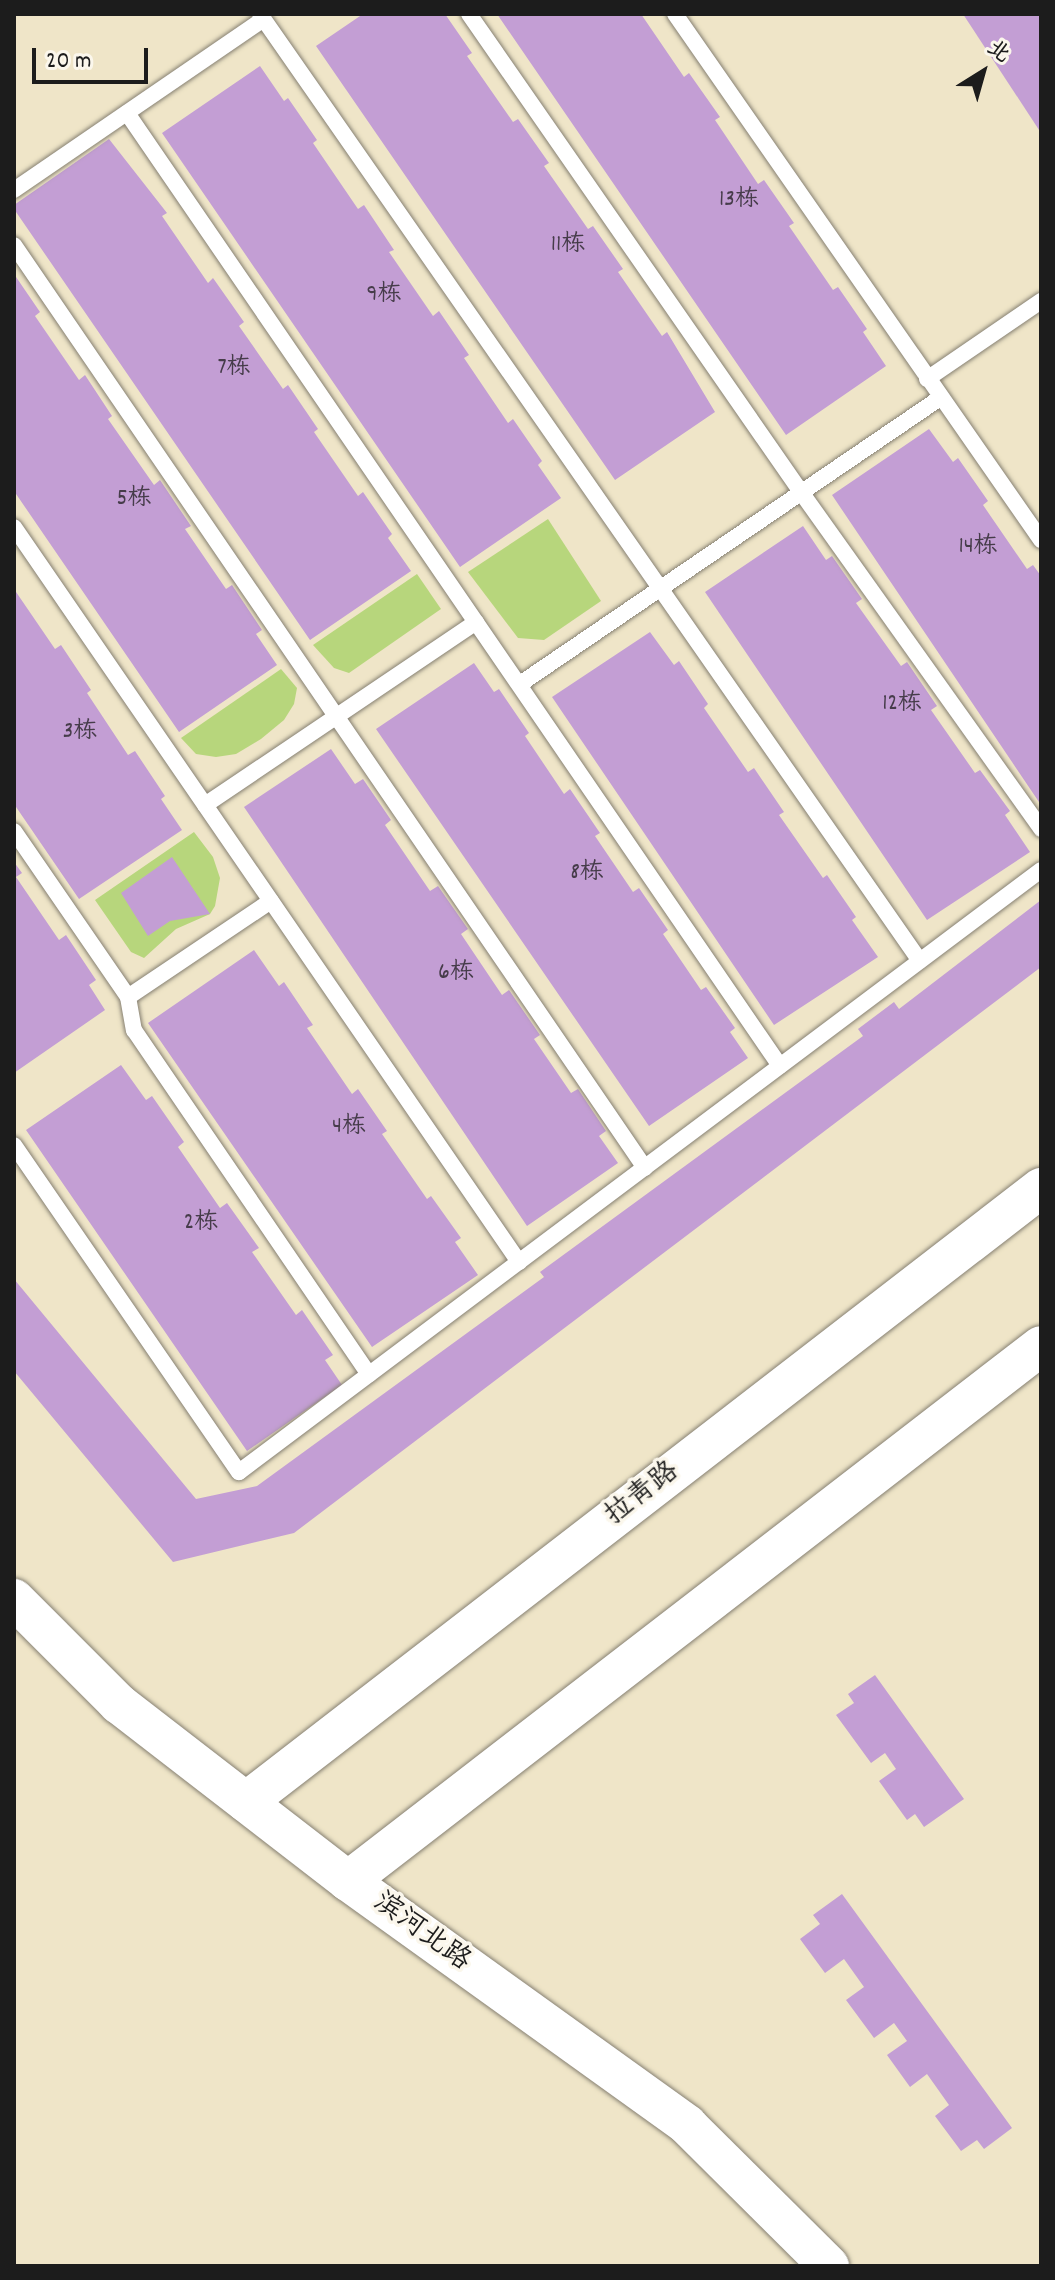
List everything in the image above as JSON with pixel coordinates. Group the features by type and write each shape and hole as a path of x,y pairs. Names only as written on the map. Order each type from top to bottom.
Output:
{"street":[{"name":"拉青路","path":"246,1802 1041,1188"},
{"path":"348,1881 1041,1346"},
{"name":"滨河北路","path":"14,1599 119,1704 348,1881 687,2125 829,2266"}],"lane":[{"path":"469,14 801,492 1041,829"},
{"path":"675,14 1041,540"},
{"path":"14,190 261,17 920,961"},
{"path":"127,113 780,1066"},
{"path":"14,245 645,1168"},
{"path":"927,379 1041,301"},
{"path":"520,684 940,398"},
{"path":"14,527 519,1262"},
{"path":"205,805 476,622"},
{"path":"14,831 128,997 134,1030 369,1375"},
{"path":"14,1145 239,1472 1041,870"},
{"path":"128,997 271,901"}],"green space":[{"path":"548,519 601,601 544,640 518,638 468,572"},
{"path":"417,574 441,609 349,673 334,668 313,645"},
{"path":"281,669 297,688 294,704 284,720 261,739 236,754 216,757 196,754 181,738"},
{"path":"194,832 213,857 220,878 215,906 210,914 176,929 144,958 131,952 95,900"}],"building":[{"path":"363,14 445,14 472,53 467,56 513,122 518,119 549,163 544,166 588,229 593,226 623,269 618,272 662,336 667,332 715,412 615,480 316,46"},
{"path":"497,14 641,14 684,77 689,73 720,117 715,120 758,184 764,180 794,223 789,226 833,290 838,287 867,329 863,332 886,366 786,435"},
{"path":"963,14 1041,14 1041,133"},
{"path":"260,66 284,101 288,98 317,140 313,143 358,209 364,205 394,250 389,252 433,316 439,311 469,355 464,358 508,423 513,419 542,461 538,465 561,498 460,567 162,133"},
{"path":"109,139 167,213 162,216 208,283 213,278 244,322 239,326 283,389 288,385 318,429 314,432 358,496 363,492 392,534 388,538 411,571 310,640 14,209 14,205"},
{"path":"14,274 40,312 35,316 79,380 85,375 112,416 108,419 154,485 160,480 191,526 185,529 226,589 232,585 262,630 256,634 277,665 179,732 14,491"},
{"path":"929,429 953,462 958,458 988,501 983,505 1027,569 1033,565 1041,576 1041,805 832,495"},
{"path":"803,526 826,560 832,556 862,599 856,603 901,666 907,662 937,706 931,710 975,773 980,770 1010,811 1005,815 1030,852 927,920 705,592"},
{"path":"14,589 55,649 61,645 91,690 87,693 128,755 135,751 165,796 161,799 182,830 79,899 14,804"},
{"path":"650,632 674,665 679,661 708,704 704,708 748,772 754,768 784,812 779,815 823,878 827,875 856,917 852,920 878,957 774,1025 552,697"},
{"path":"474,663 494,692 499,689 529,733 525,736 564,794 570,789 600,833 595,836 633,892 639,888 668,930 663,934 701,990 706,987 735,1028 730,1032 748,1058 649,1126 376,729"},
{"path":"331,749 355,784 363,779 391,820 385,825 430,891 438,886 468,929 461,934 502,995 509,990 540,1035 534,1039 571,1093 578,1089 606,1131 599,1136 618,1163 527,1226 244,807"},
{"path":"172,857 210,914 170,921 148,936 121,893"},
{"path":"14,862 22,873 16,877 59,940 66,935 96,980 89,985 105,1010 14,1073"},
{"path":"1041,900 1041,967 294,1533 173,1562 14,1371 14,1279 196,1499 257,1486 544,1277 540,1272 863,1036 858,1029 894,1002 899,1009"},
{"path":"254,950 279,986 284,982 313,1025 307,1028 352,1094 358,1089 387,1131 382,1134 427,1199 431,1196 461,1238 455,1242 478,1275 372,1347 148,1023"},
{"path":"121,1065 146,1100 152,1096 184,1142 178,1147 220,1208 227,1203 259,1248 252,1252 296,1315 302,1310 333,1355 325,1360 342,1385 247,1451 26,1130"},
{"path":"875,1675 964,1799 924,1827 915,1814 907,1820 879,1781 896,1769 885,1753 871,1763 836,1715 854,1703 848,1694"},
{"path":"842,1894 1012,2128 984,2149 977,2140 961,2151 935,2116 949,2105 927,2074 910,2087 887,2055 907,2041 894,2023 874,2038 846,2000 864,1987 844,1959 825,1973 800,1939 820,1924 813,1915"}]}
